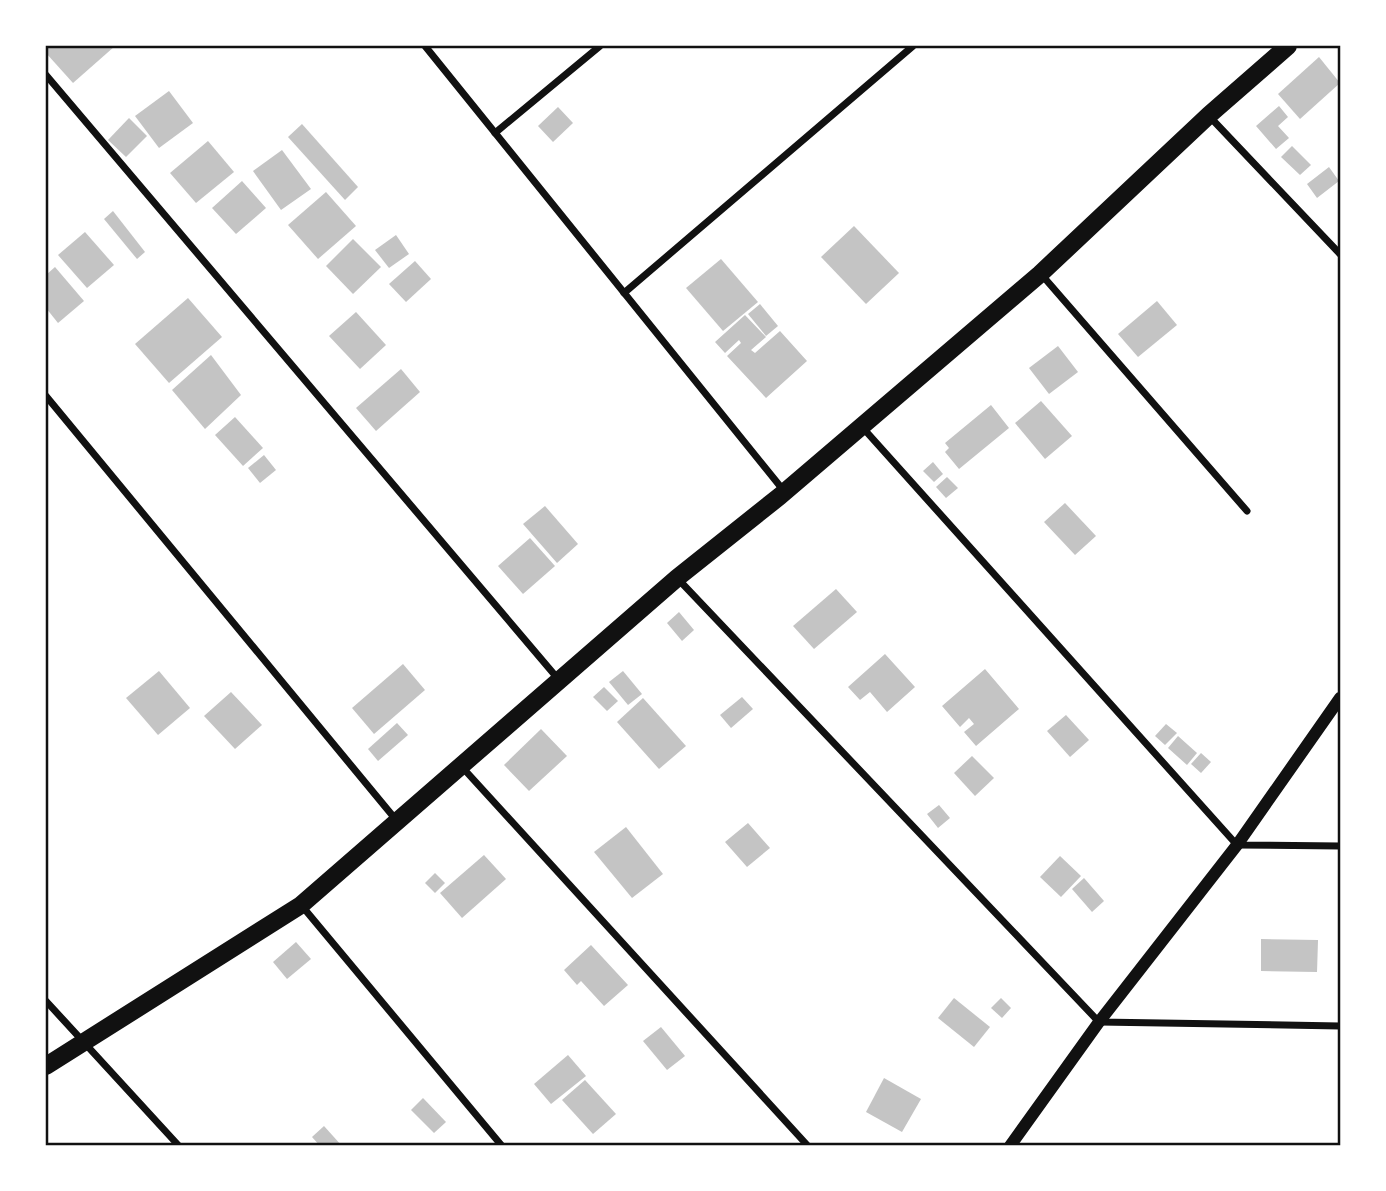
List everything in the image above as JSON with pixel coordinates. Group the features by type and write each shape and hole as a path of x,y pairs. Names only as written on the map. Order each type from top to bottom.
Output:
{"main road":[{"path":"46,1066 301,905 677,578 1040,274 1209,115 1288,46"}],"street":[{"path":"425,46 784,491"},
{"path":"495,133 600,46"},
{"path":"624,293 912,46"},
{"path":"46,75 560,681"},
{"path":"1209,115 1340,254"},
{"path":"1040,274 1247,511"},
{"path":"46,396 397,821"},
{"path":"861,426 1237,845 1340,846"},
{"path":"677,578 1100,1022 1340,1026"},
{"path":"1010,1146 1100,1022 1237,845 1340,698"},
{"path":"462,767 808,1146"},
{"path":"301,905 502,1146"},
{"path":"46,1000 179,1146"}],"building":[{"path":"46,46 115,46 73,83 46,53"},
{"path":"1319,57 1340,83 1300,119 1278,94"},
{"path":"169,91 193,123 159,148 135,116"},
{"path":"1279,106 1288,117 1278,126 1289,138 1276,149 1256,126"},
{"path":"558,107 573,123 553,142 538,126"},
{"path":"129,118 147,136 126,157 108,140"},
{"path":"302,124 358,187 345,200 288,137"},
{"path":"208,141 234,172 196,203 170,173"},
{"path":"1292,146 1311,165 1300,175 1281,157"},
{"path":"282,150 311,189 281,210 253,171"},
{"path":"1329,167 1339,181 1317,198 1307,184"},
{"path":"242,181 266,208 236,234 212,208"},
{"path":"326,192 356,226 318,259 288,225"},
{"path":"113,211 145,252 137,259 104,219"},
{"path":"854,226 899,273 866,304 821,257"},
{"path":"85,232 114,265 87,288 58,255"},
{"path":"396,235 409,254 389,268 375,250"},
{"path":"353,239 381,267 353,294 326,266"},
{"path":"721,259 758,302 723,331 686,288"},
{"path":"415,261 431,279 406,302 389,284"},
{"path":"55,267 84,301 58,323 46,308 46,275"},
{"path":"188,298 222,337 169,383 135,344"},
{"path":"1157,301 1177,325 1138,357 1118,334"},
{"path":"760,304 778,326 766,336 748,314"},
{"path":"356,312 386,345 360,369 329,336"},
{"path":"745,315 766,337 751,350 755,353 780,331 807,361 766,398 727,356 741,343 739,340 725,353 715,342"},
{"path":"1058,346 1078,372 1049,394 1029,368"},
{"path":"211,355 241,395 205,429 172,390"},
{"path":"401,369 420,392 376,431 356,408"},
{"path":"1041,401 1072,436 1045,459 1015,423"},
{"path":"991,405 1009,428 959,469 945,452 949,448 945,443"},
{"path":"235,417 263,448 243,466 215,435"},
{"path":"264,455 276,470 260,483 248,468"},
{"path":"933,462 943,474 934,482 923,471"},
{"path":"947,477 958,488 946,498 936,487"},
{"path":"1065,503 1096,536 1075,555 1044,522"},
{"path":"545,506 578,544 557,563 523,524"},
{"path":"530,538 555,566 523,594 498,566"},
{"path":"836,589 857,612 814,649 793,626"},
{"path":"679,612 694,630 682,641 667,623"},
{"path":"885,654 915,687 887,712 870,692 860,700 848,687"},
{"path":"403,664 425,690 374,734 352,708"},
{"path":"985,669 1019,709 976,746 964,732 974,724 969,718 960,727 942,706"},
{"path":"159,671 190,708 158,735 126,698"},
{"path":"623,671 642,694 628,705 609,682"},
{"path":"604,687 618,701 607,711 593,697"},
{"path":"231,692 262,725 235,749 204,716"},
{"path":"742,697 753,709 731,728 720,715"},
{"path":"643,698 686,746 659,769 617,722"},
{"path":"1066,715 1089,740 1070,757 1047,731"},
{"path":"397,723 408,735 378,761 368,749"},
{"path":"1166,724 1177,733 1165,745 1155,736"},
{"path":"541,729 567,756 529,791 504,765"},
{"path":"1178,736 1197,753 1187,765 1168,748"},
{"path":"1201,753 1211,762 1201,773 1191,764"},
{"path":"972,756 994,778 975,796 954,773"},
{"path":"939,805 950,818 938,828 927,814"},
{"path":"748,823 770,848 747,867 725,842"},
{"path":"626,827 663,874 632,898 594,852"},
{"path":"484,855 506,879 462,918 440,893"},
{"path":"1060,856 1081,876 1061,897 1040,877"},
{"path":"435,873 445,883 435,893 425,883"},
{"path":"1084,878 1104,901 1092,912 1072,889"},
{"path":"1261,939 1318,940 1317,972 1261,971"},
{"path":"296,942 311,959 287,979 273,962"},
{"path":"591,945 628,985 604,1006 581,981 577,985 564,970"},
{"path":"954,998 990,1027 974,1047 938,1018"},
{"path":"1001,998 1011,1008 1002,1018 991,1008"},
{"path":"661,1027 685,1056 667,1070 643,1041"},
{"path":"568,1055 586,1076 551,1104 534,1084"},
{"path":"884,1078 921,1099 902,1132 866,1112"},
{"path":"585,1080 616,1114 593,1134 562,1100"},
{"path":"423,1098 446,1122 434,1133 411,1110"},
{"path":"324,1126 342,1146 320,1146 312,1137"}]}
